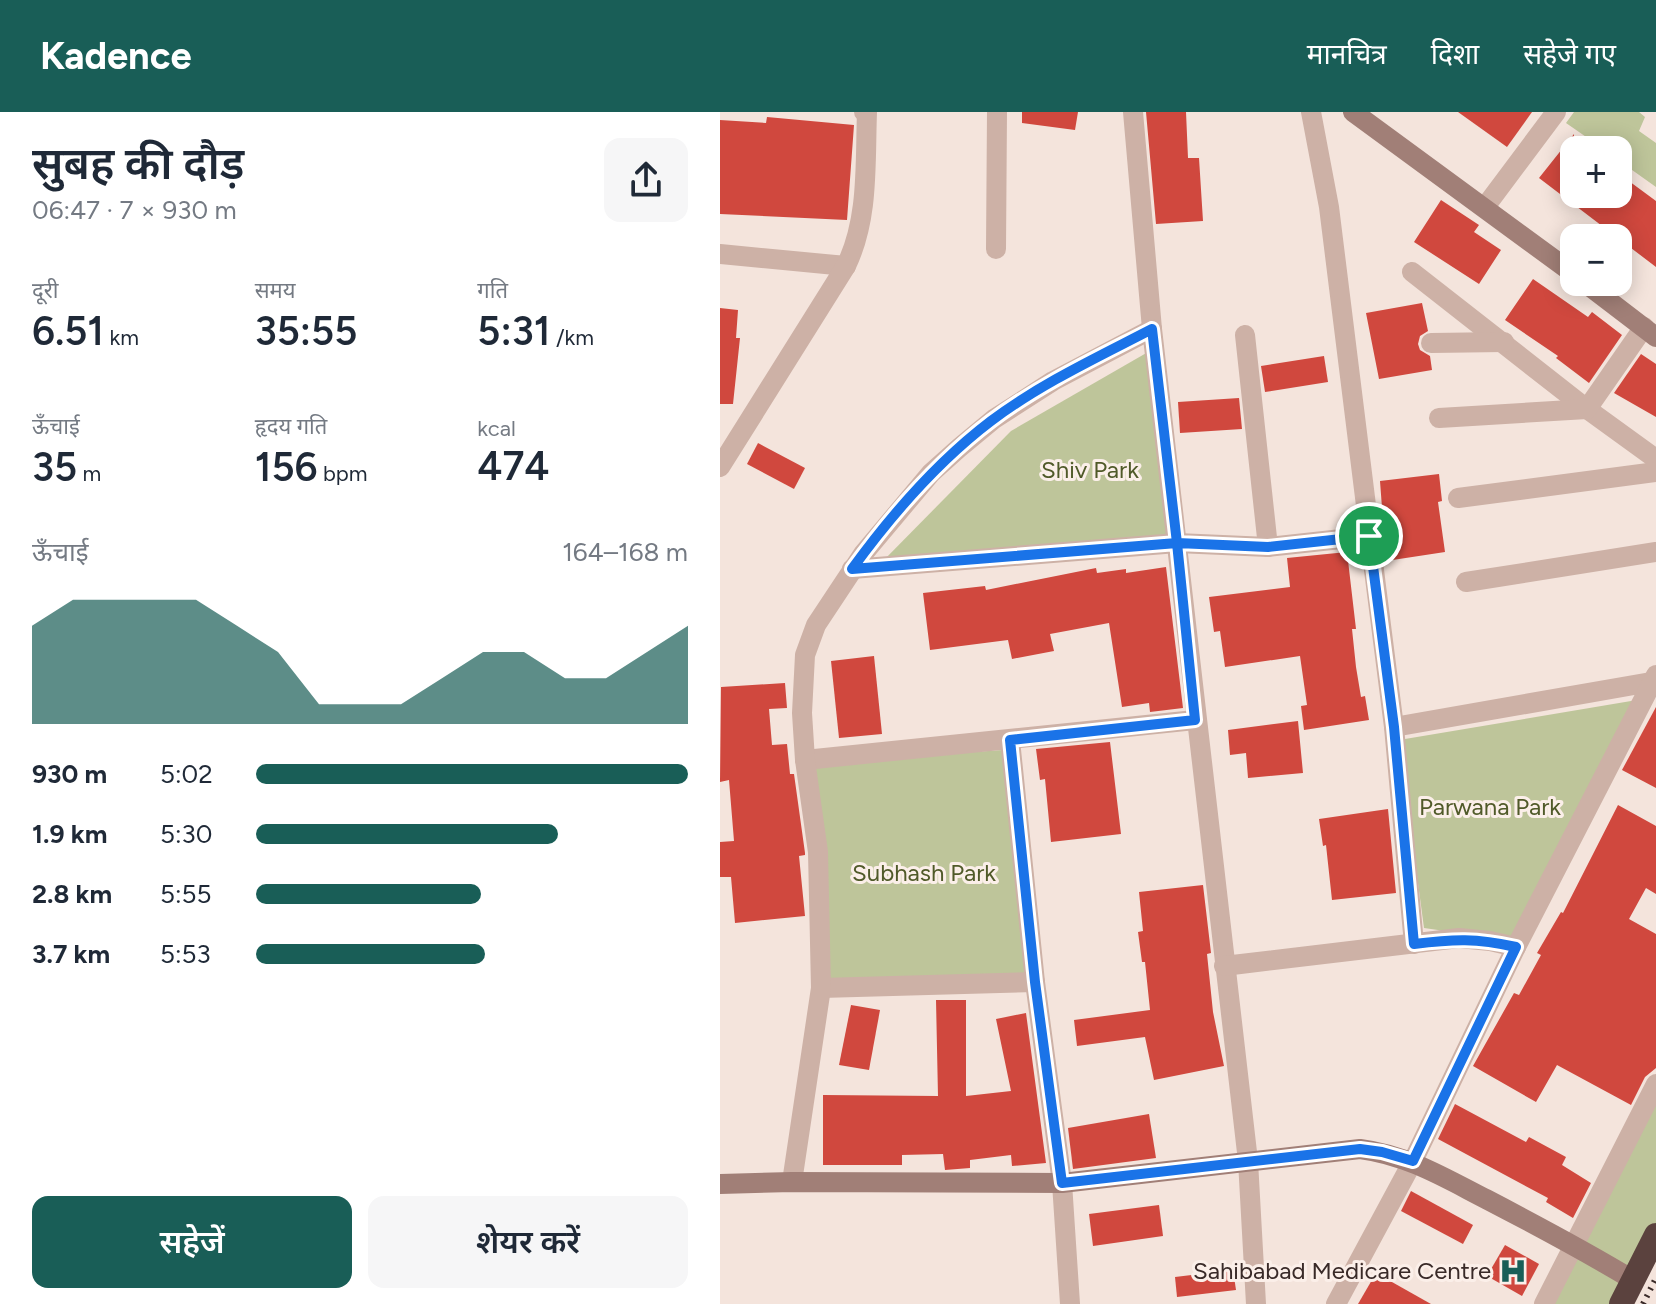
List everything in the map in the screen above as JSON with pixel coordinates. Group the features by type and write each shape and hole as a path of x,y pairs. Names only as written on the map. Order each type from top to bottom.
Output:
{"highway":[{"path":"1621,1304 1656,1235"}],"street":[{"path":"720,467 846,266 857,243 862,221 867,112 864,112"},
{"path":"996,249 997,112"},
{"path":"1133,112 1152,329 1248,1161 1256,1304"},
{"path":"1311,112 1329,207 1394,727 1414,944"},
{"path":"1353,112 1560,263"},
{"path":"1485,207 1556,112"},
{"path":"720,254 846,266"},
{"path":"1412,272 1656,459"},
{"path":"1439,418 1587,409 1650,332 1602,296"},
{"path":"792,1182 821,988 818,852 802,713 805,655 816,625 852,569 931,473 994,419 1053,381 1152,329"},
{"path":"1245,335 1268,547"},
{"path":"1431,343 1504,342"},
{"path":"1458,498 1656,472"},
{"path":"852,569 1177,543 1268,547 1369,536"},
{"path":"1466,582 1656,552"},
{"path":"1394,727 1654,679"},
{"path":"1336,1304 1413,1161 1516,947 1654,679"},
{"path":"805,760 1195,720"},
{"path":"1010,740 1035,982 1062,1183 1070,1304"},
{"path":"1224,966 1459,938 1516,947"},
{"path":"821,988 1035,982"},
{"path":"1544,1304 1656,1084"},
{"path":"720,1184 1062,1183 1360,1149 1413,1161 1575,1245 1633,1280"}],"green space":[{"path":"1574,112 1639,112 1645,117 1639,131 1656,143 1656,187 1632,170 1632,136 1585,136 1566,123"},
{"name":"Shiv Park","path":"1155,348 1167,537 881,563 1011,431"},
{"name":"Parwana Park","path":"1637,700 1514,941 1424,928 1399,740"},
{"name":"Subhash Park","path":"1017,749 1042,973 825,984 813,763"},
{"path":"1656,1080 1656,1235 1621,1304 1542,1304"}],"building":[{"path":"1022,112 1078,112 1075,130 1022,123"},
{"path":"1146,112 1186,112 1188,158 1199,158 1203,221 1156,224"},
{"path":"1458,112 1532,112 1507,147"},
{"path":"767,117 854,125 847,220 720,214 720,120 766,123"},
{"path":"1560,152 1560,194 1539,178"},
{"path":"1632,183 1656,201 1656,267 1632,249 1632,224 1599,224 1578,208 1632,208"},
{"path":"1441,200 1479,225 1474,232 1501,250 1479,284 1414,242"},
{"path":"1533,279 1588,317 1592,312 1622,335 1589,383 1556,358 1558,356 1505,320"},
{"path":"1422,303 1428,331 1420,336 1418,344 1420,350 1430,356 1432,370 1379,379 1366,313"},
{"path":"720,308 738,310 736,338 740,338 733,404 720,404"},
{"path":"1641,354 1656,364 1656,417 1614,393"},
{"path":"1324,356 1328,382 1265,392 1261,366"},
{"path":"1239,398 1242,429 1180,433 1178,402"},
{"path":"758,443 805,468 794,489 747,464"},
{"path":"1439,474 1442,501 1438,502 1445,552 1386,561 1380,481"},
{"path":"1347,552 1356,629 1352,629 1356,667 1369,720 1304,730 1301,706 1307,705 1300,656 1225,667 1220,631 1214,632 1209,597 1290,587 1287,558"},
{"path":"1166,567 1183,708 1150,712 1149,703 1122,707 1109,623 1050,634 1054,651 1012,659 1008,640 930,650 923,593 985,586 986,590 1096,568 1097,573 1126,569 1126,573"},
{"path":"874,656 882,734 839,738 831,661"},
{"path":"785,683 787,708 769,709 772,745 787,744 790,774 794,774 805,853 799,856 805,916 735,923 731,877 720,877 720,842 734,841 729,780 720,782 721,687"},
{"path":"1656,707 1656,788 1622,770"},
{"path":"1298,721 1303,773 1248,778 1246,753 1230,755 1228,730"},
{"path":"1110,742 1121,834 1051,842 1045,779 1040,780 1036,749"},
{"path":"1618,805 1656,826 1656,894 1646,888 1629,919 1656,934 1656,1068 1645,1077 1631,1105 1557,1065 1536,1102 1473,1066 1514,993 1519,995 1541,955 1537,953 1563,913"},
{"path":"1388,809 1396,893 1332,900 1326,845 1323,846 1319,819"},
{"path":"1203,885 1211,953 1207,954 1213,1012 1224,1066 1154,1080 1145,1037 1077,1046 1074,1020 1150,1010 1138,932 1143,931 1139,892"},
{"path":"936,1000 966,1000 966,1096 1011,1091 996,1019 1026,1013 1046,1163 1012,1166 1011,1155 970,1160 970,1168 945,1170 943,1154 902,1155 902,1165 823,1165 823,1095 938,1096"},
{"path":"851,1005 880,1010 869,1070 839,1065"},
{"path":"1455,1104 1526,1142 1529,1137 1566,1157 1562,1165 1591,1183 1573,1218 1546,1202 1548,1198 1438,1139"},
{"path":"1149,1114 1156,1158 1073,1169 1068,1128"},
{"path":"1411,1191 1473,1225 1463,1244 1401,1211"},
{"path":"1159,1205 1163,1236 1093,1246 1089,1214"},
{"path":"1505,1245 1539,1264 1522,1296 1487,1276"},
{"path":"1233,1270 1236,1290 1177,1297 1175,1277"},
{"path":"1376,1273 1431,1304 1358,1304"}],"railway":[{"path":"1643,1304 1656,1278"}],"place":[{"name":"Sahibabad Medicare Centre","path":"1513,1271"}],"route":[{"path":"1369,536 1268,547 1177,543 1152,329 1053,381 994,419 931,473 852,569 1177,543 1195,720 1010,740 1035,982 1062,1183 1360,1149 1413,1161 1516,947 1459,938 1414,944 1394,727 1369,536"}]}
